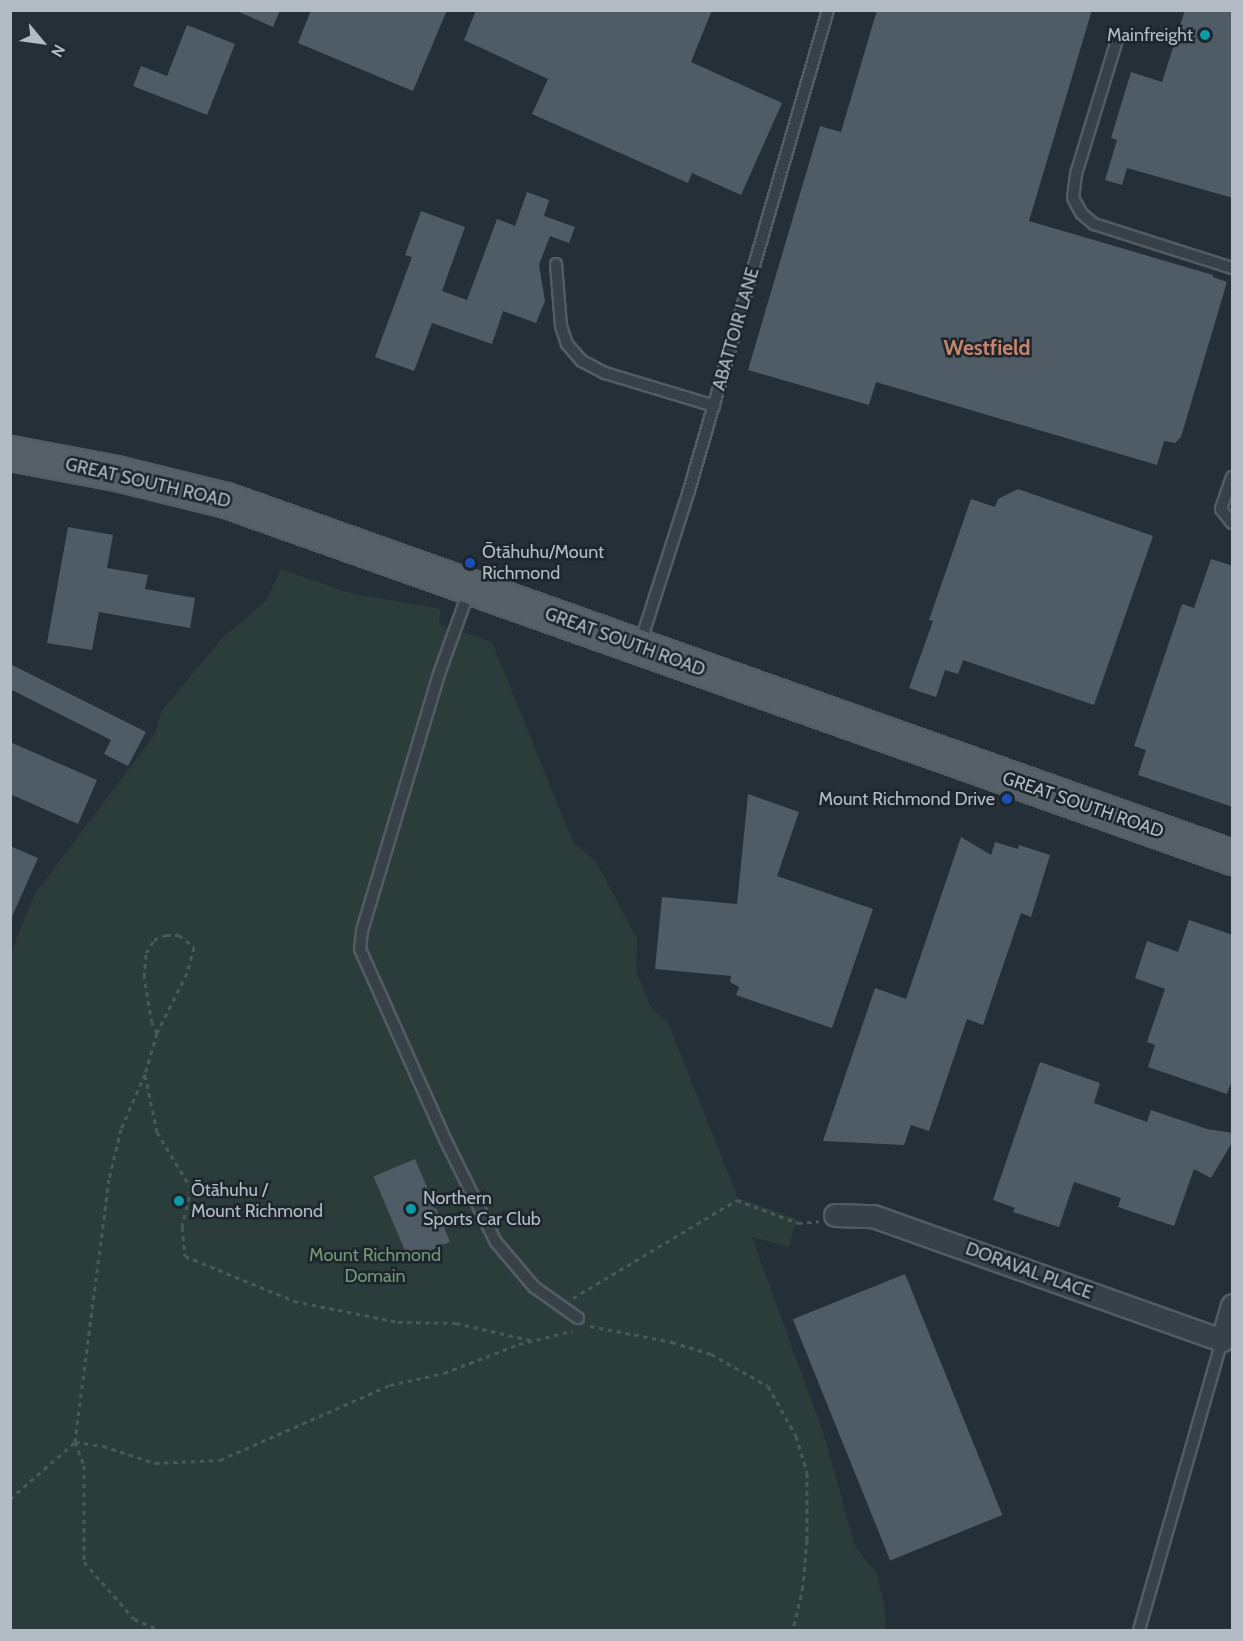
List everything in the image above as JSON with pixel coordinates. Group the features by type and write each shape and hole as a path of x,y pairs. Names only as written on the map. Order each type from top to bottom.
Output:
{"main road":[{"name":"GREAT SOUTH ROAD","path":"14,451 166,484 226,500 1233,857"}],"street":[{"name":"DORAVAL PLACE","path":"835,1215 873,1216 1222,1340"},
{"path":"1222,1340 1233,1305"}],"lane":[{"name":"ABATTOIR LANE","path":"639,647 714,406 828,10"},
{"path":"1117,40 1077,174 1073,198 1082,214 1094,224 1233,268"},
{"path":"556,264 561,326 567,344 582,361 605,373 714,406"},
{"path":"1233,477 1221,509 1233,523"},
{"path":"470,588 436,686 362,931 360,950 445,1139 496,1242 534,1287 581,1323"},
{"path":"1139,1630 1222,1340"}],"path":[{"path":"157,1033 152,1023 144,977 146,953 154,940 166,935 179,935 194,947 187,973 157,1033 144,1074 121,1129 109,1179 75,1442 84,1465 84,1562 134,1619 160,1630"},
{"path":"144,1074 158,1132 191,1188 182,1227 185,1256 294,1301 398,1322 456,1323 533,1340"},
{"path":"561,1306 737,1200 798,1223 813,1223 835,1215"},
{"path":"581,1323 672,1342 711,1354 768,1386 796,1436 807,1473 807,1540 803,1586 793,1630"},
{"path":"10,1499 75,1442 103,1446 155,1463 219,1460 390,1385 444,1373 533,1340 576,1330"}],"green space":[{"name":"Mount Richmond Domain","path":"281,569 350,593 441,609 439,624 492,642 573,842 597,863 637,939 636,971 650,1006 668,1023 738,1198 797,1219 789,1247 752,1237 825,1438 855,1546 877,1574 884,1605 886,1630 11,1630 11,952 35,894 155,734 161,712 224,636 265,602"}],"building":[{"path":"235,10 280,10 273,27"},
{"path":"311,10 447,10 413,91 298,43"},
{"path":"476,10 712,10 691,62 782,103 741,195 692,173 688,183 532,114 548,79 464,40"},
{"path":"877,10 1092,10 1029,221 1213,275 1227,282 1181,437 1175,443 1164,441 1157,465 876,382 869,405 748,370 820,126 841,132"},
{"path":"1185,10 1233,10 1233,198 1127,168 1122,185 1105,180 1117,140 1111,138 1131,72 1162,82"},
{"path":"187,25 235,44 207,115 133,86 141,66 167,76"},
{"path":"527,192 549,200 544,216 575,227 569,243 550,236 539,265 545,301 536,323 503,311 492,344 432,323 414,371 375,357 412,257 405,255 421,211 465,227 442,291 467,300 497,219 515,226"},
{"path":"1018,489 1153,536 1094,705 963,660 958,674 945,670 936,697 909,688 933,621 929,620 971,499 995,507 998,499"},
{"path":"68,527 113,535 107,568 148,575 145,589 195,598 190,628 99,612 92,650 47,643"},
{"path":"1211,559 1233,566 1233,807 1138,775 1146,750 1134,746 1182,604 1194,608"},
{"path":"10,664 146,732 128,766 104,754 111,740 10,689"},
{"path":"10,742 97,780 78,824 10,794"},
{"path":"748,794 799,812 777,876 873,909 832,1028 736,995 739,987 730,982 731,976 655,969 662,897 737,904"},
{"path":"961,837 991,855 995,842 1018,849 1019,845 1050,855 1031,917 1021,913 983,1025 967,1019 929,1131 911,1125 904,1145 823,1141 875,988 906,999"},
{"path":"10,846 38,858 10,921"},
{"path":"1189,920 1233,935 1233,1077 1227,1094 1148,1067 1155,1045 1147,1042 1165,989 1135,978 1147,941 1178,952"},
{"path":"1040,1062 1100,1083 1094,1103 1147,1122 1151,1110 1207,1129 1233,1133 1233,1141 1211,1178 1194,1169 1174,1226 1118,1207 1121,1198 1074,1182 1059,1227 1013,1212 1015,1208 993,1200"},
{"name":"Northern Sports Car Club","path":"415,1159 450,1242 409,1259 374,1177"},
{"path":"905,1274 1002,1515 890,1560 793,1319"}],"place":[{"name":"Mainfreight","path":"1205,35"},
{"name":"Ōtāhuhu/Mount Richmond","path":"470,563"},
{"name":"Mount Richmond Drive","path":"1007,799"},
{"name":"Ōtāhuhu / Mount Richmond","path":"179,1201"},
{"name":"Northern Sports Car Club","path":"411,1209"}],"district":[{"name":"Westfield","path":"987,348"}]}
